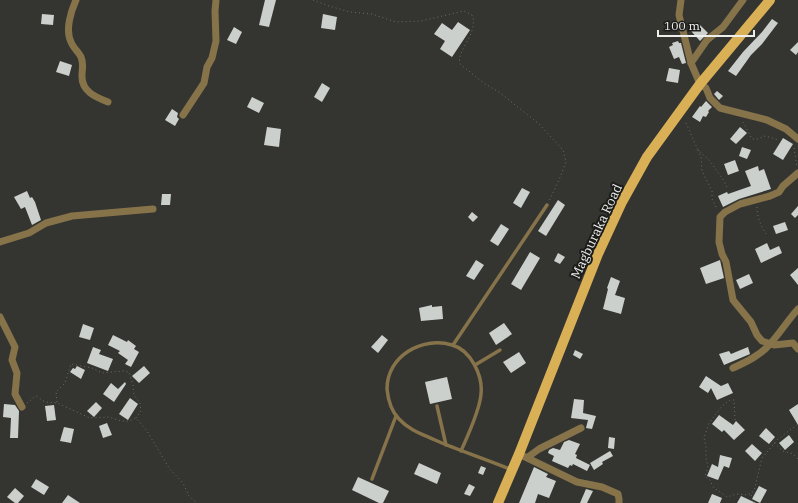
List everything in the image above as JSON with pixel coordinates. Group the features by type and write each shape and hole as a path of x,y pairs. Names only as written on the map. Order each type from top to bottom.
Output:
{"main road":[{"name":"Magburaka Road","path":"498,503 512,470 523,456 598,254 622,202 647,157 700,84 770,0"}],"street":[{"path":"76,0 69,31 70,40 81,57 83,64 82,84 96,97 108,102"},
{"path":"183,115 204,83 212,58 216,41 216,0"},
{"path":"681,0 679,16 691,63 700,84 706,88 710,98 720,108 767,120 786,129 798,139"},
{"path":"691,63 705,43 723,27 743,0"},
{"path":"798,172 783,186 779,192 740,204 725,212 720,217 720,242 722,254 726,262 733,300 751,322 757,336 762,341 770,344 792,343 798,348"},
{"path":"0,242 29,233 46,223 72,216 153,209"},
{"path":"733,368 747,362 770,344 798,309"},
{"path":"0,317 15,348 12,360 17,374 15,394 22,407"},
{"path":"523,456 581,428"},
{"path":"523,456 577,482 602,487 618,494 618,503"}],"lane":[{"path":"453,345 547,205"},
{"path":"461,451 481,401 482,392 480,377 475,365 460,349 453,345 440,343 427,344 416,347 404,353 393,365 387,380 390,407 398,419 412,430 446,445 461,451 512,470"},
{"path":"475,365 500,350"},
{"path":"437,406 446,445"},
{"path":"372,478 396,416"}],"path":[{"path":"313,0 350,12 372,14 396,22 421,21 464,11 472,15 474,22 473,28 460,56 460,64 540,124 563,150 566,162 547,205"},
{"path":"742,114 741,119 752,139 758,139 765,136 779,140"},
{"path":"686,123 701,157 702,171 712,191 712,199 720,217"},
{"path":"794,148 798,172"},
{"path":"698,150 710,161 727,188"},
{"path":"757,205 757,213 766,234"},
{"path":"22,407 36,396 45,402 57,403 90,418 109,417 121,421 129,421 136,418 140,411 140,403 134,395 129,372 123,371 102,373 92,368 71,364 65,383 56,392 57,403"},
{"path":"735,420 734,400 730,400 722,406 709,423 704,438 708,467 705,476 710,480 713,488 727,497 737,494 751,494 754,491 757,486 762,458 778,438 798,424"},
{"path":"136,418 147,430 169,468 183,483 189,496 197,503"},
{"path":"774,443 783,451 793,454 798,459"},
{"path":"751,494 754,503"}],"building":[{"path":"265,0 276,0 269,27 259,25"},
{"path":"42,14 54,15 53,25 41,24"},
{"path":"323,14 337,17 335,30 321,28"},
{"path":"772,19 778,23 762,44 751,55 736,76 728,71 743,52"},
{"path":"458,22 470,30 452,57 440,49 445,41 434,34 442,23 452,30"},
{"path":"699,24 708,33 700,41 691,31"},
{"path":"234,27 242,32 236,44 227,40"},
{"path":"678,41 681,43 686,63 682,64 679,57 674,59 669,47 673,45 672,43"},
{"path":"798,42 798,52 796,55 790,50"},
{"path":"60,61 72,65 69,76 56,72"},
{"path":"669,68 680,70 678,83 666,81"},
{"path":"322,83 330,88 322,102 314,97"},
{"path":"717,91 723,96 719,100 714,94"},
{"path":"252,97 264,103 259,113 247,107"},
{"path":"706,101 712,107 708,111 709,112 706,117 703,116 700,122 692,117 700,106 701,107"},
{"path":"172,109 178,113 177,117 179,119 175,126 165,120"},
{"path":"267,127 281,129 279,147 264,145"},
{"path":"740,127 747,133 736,144 730,139"},
{"path":"783,138 793,144 783,160 773,154"},
{"path":"742,147 751,150 747,159 739,156"},
{"path":"735,160 739,171 728,175 724,164"},
{"path":"758,166 759,171 764,169 771,189 739,199 723,207 718,196 727,192 728,194 751,186 745,171"},
{"path":"522,188 530,192 521,208 513,203"},
{"path":"27,191 30,198 32,197 35,202 41,220 32,225 25,207 21,209 14,197"},
{"path":"162,194 171,194 170,205 161,205"},
{"path":"558,200 565,205 546,236 538,231"},
{"path":"798,206 798,215 795,218 791,214"},
{"path":"472,212 478,217 473,222 468,217"},
{"path":"785,222 788,230 776,234 773,226"},
{"path":"501,224 509,229 498,246 490,241"},
{"path":"767,243 770,250 779,246 782,253 761,263 755,249"},
{"path":"530,252 540,258 521,290 511,284"},
{"path":"558,253 565,257 560,264 554,261"},
{"path":"476,260 484,265 474,280 466,276"},
{"path":"720,260 724,278 706,284 700,268"},
{"path":"798,268 798,285 790,275"},
{"path":"749,274 753,283 740,289 736,280"},
{"path":"611,277 620,281 615,295 625,298 621,314 603,309 607,288"},
{"path":"432,305 432,307 442,306 443,319 421,321 419,308"},
{"path":"504,323 512,334 496,345 489,333"},
{"path":"83,324 94,328 90,340 79,337"},
{"path":"113,335 127,342 128,340 136,346 134,349 139,352 131,367 125,364 128,360 118,353 120,351 108,345"},
{"path":"382,335 388,340 378,353 371,347"},
{"path":"93,347 101,350 99,354 113,359 108,371 87,363"},
{"path":"748,347 750,354 724,365 719,354 729,351 731,354"},
{"path":"575,350 583,354 580,359 573,355"},
{"path":"519,352 526,363 511,373 503,362"},
{"path":"77,366 85,370 81,379 70,372"},
{"path":"144,366 150,373 139,383 132,376"},
{"path":"706,376 721,386 728,383 733,393 717,400 711,388 708,393 699,387"},
{"path":"447,377 452,399 430,404 425,382"},
{"path":"125,382 126,384 114,402 103,394 111,383 118,389"},
{"path":"130,398 138,404 128,420 119,414"},
{"path":"574,399 584,400 583,413 596,416 592,429 586,428 588,420 571,418"},
{"path":"96,402 102,408 94,417 87,411"},
{"path":"4,404 15,405 19,411 18,438 10,438 11,418 3,417"},
{"path":"798,404 798,425 789,410"},
{"path":"54,405 56,420 47,421 45,406"},
{"path":"719,415 733,425 736,421 745,430 734,440 724,430 722,432 712,424"},
{"path":"107,423 112,435 103,438 99,426"},
{"path":"64,427 74,429 71,443 60,441"},
{"path":"766,428 775,437 769,444 759,436"},
{"path":"789,435 794,442 785,450 779,443"},
{"path":"609,437 615,438 614,449 608,448"},
{"path":"569,440 580,444 575,454 577,455 576,458 590,465 587,471 573,464 568,468 552,461 554,456 548,453 549,450 553,448 560,450 564,442"},
{"path":"752,444 762,453 755,461 745,451"},
{"path":"610,451 613,456 602,462 603,464 594,470 590,463"},
{"path":"720,455 732,458 729,468 724,466 718,480 707,476 712,464 718,467"},
{"path":"419,463 441,473 437,484 414,474"},
{"path":"481,466 486,468 483,475 478,473"},
{"path":"534,467 548,474 546,477 556,481 549,498 538,494 535,503 519,503"},
{"path":"358,477 389,491 383,503 379,503 352,490"},
{"path":"36,479 49,487 44,495 31,487"},
{"path":"469,484 475,487 470,496 464,494"},
{"path":"759,486 767,490 760,503 752,499"},
{"path":"15,488 24,496 18,503 15,503 7,497"},
{"path":"586,489 593,491 587,503 580,503"},
{"path":"712,494 722,498 720,503 708,503"},
{"path":"68,495 80,503 62,503"},
{"path":"741,496 756,503 737,503"}]}
